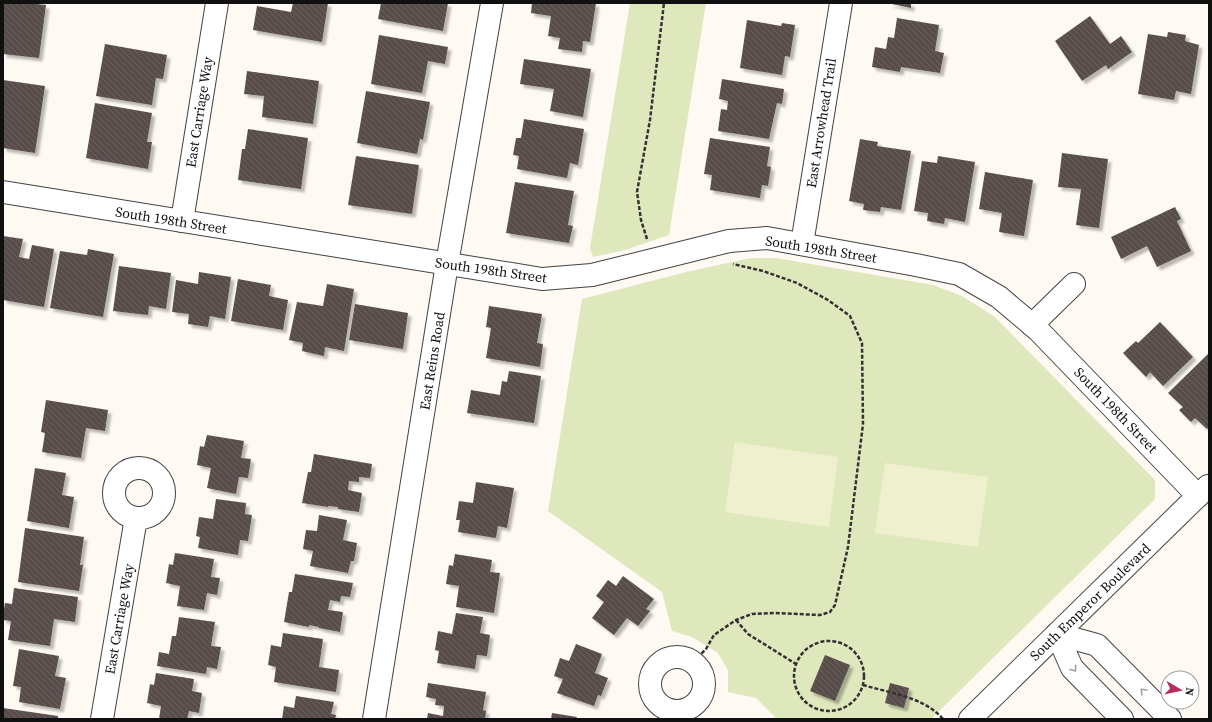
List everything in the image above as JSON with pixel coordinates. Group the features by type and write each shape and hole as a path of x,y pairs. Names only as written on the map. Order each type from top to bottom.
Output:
{"street":[{"name":"East Carriage Way","path":"182,221 217,3"},
{"name":"East Reins Road","path":"374,719 447,264 492,3"},
{"name":"East Arrowhead Trail","path":"802,244 841,3"},
{"name":"South 198th Street","path":"3,192 542,279 592,275 729,241 767,238 959,274 999,297 1032,326 1204,490"},
{"path":"1032,326 1074,284"},
{"name":"South Emperor Boulevard","path":"970,719 1204,490"},
{"name":"East Carriage Way","path":"102,719 136,518"},
{"path":"1057,634 1072,668 1122,719"},
{"path":"1057,634 1097,646 1170,719"},
{"path":"669,658 685,658 693,662 699,668 703,676 704,685 702,693 698,701 691,707 665,714 654,698 650,687 651,674 656,667 669,658"}],"path":[{"path":"654,260 641,220 637,192 650,120 664,3"},
{"path":"693,662 706,649 714,635 736,620 752,614 774,613 820,615 830,612 835,605 848,547 863,424 862,343 850,316 828,300 790,280 763,271 725,263 706,246"},
{"path":"736,620 748,634 796,664"},
{"path":"825,640 838,641 850,647 859,657 864,671 863,685 856,698 845,707 831,711 817,709 805,702 797,690 794,678 796,664 802,653 812,645 825,640"},
{"path":"863,685 917,701 936,712 943,719"}],"green space":[{"path":"630,3 706,3 669,235 625,250 593,257 590,248"},
{"path":"750,258 776,258 933,285 962,296 995,317 1155,480 1155,499 931,719 777,719 756,698 728,692 728,670 718,653 692,637 672,631 662,592 548,511 582,299 682,273"},
{"path":"735,442 838,457 829,527 725,512"},
{"path":"885,463 988,477 978,547 875,533"}],"building":[{"path":"3,3 46,5 39,58 3,54"},
{"path":"293,3 328,3 322,42 253,30 257,6 291,12"},
{"path":"381,3 448,3 443,31 378,19"},
{"path":"532,3 596,3 590,42 583,41 582,52 558,49 560,38 548,36 551,16 531,13"},
{"path":"887,3 911,3 911,8"},
{"path":"1090,16 1110,44 1121,36 1132,52 1108,69 1106,65 1082,81 1055,41"},
{"path":"897,18 939,25 935,51 944,53 940,73 901,67 900,72 872,67 875,47 886,49 888,37 894,38"},
{"path":"747,20 781,26 782,23 795,25 790,57 785,56 782,75 740,68"},
{"path":"1168,32 1186,35 1185,41 1199,45 1191,94 1176,91 1174,100 1138,94 1148,34 1167,37"},
{"path":"379,35 448,47 445,64 428,61 422,93 371,84"},
{"path":"105,44 167,55 163,79 156,78 152,105 96,96"},
{"path":"524,59 591,69 583,117 550,111 554,89 520,84"},
{"path":"247,71 319,81 313,124 262,117 264,96 244,94"},
{"path":"722,79 784,89 782,104 777,103 769,139 718,131 721,109 727,110 728,101 719,99"},
{"path":"3,80 45,86 35,153 3,148"},
{"path":"366,91 430,102 423,140 420,139 417,154 357,143"},
{"path":"95,103 152,113 147,142 152,142 148,169 86,158"},
{"path":"524,119 584,129 578,165 570,163 567,178 517,169 519,156 513,155 516,138 521,138"},
{"path":"248,129 308,138 301,189 238,180 242,149 245,149"},
{"path":"710,138 770,147 767,166 771,167 768,186 762,185 760,198 710,190 712,175 704,174"},
{"path":"860,139 878,142 877,146 911,151 901,210 881,207 880,212 863,210 864,204 849,201"},
{"path":"1062,153 1108,159 1099,228 1076,225 1081,189 1058,187"},
{"path":"356,156 419,165 412,214 348,205"},
{"path":"938,156 975,162 965,222 945,218 944,224 927,221 928,213 914,211 922,161 937,163"},
{"path":"985,172 1033,180 1024,236 999,232 1002,213 979,209"},
{"path":"515,182 574,191 568,225 573,226 569,243 506,233"},
{"path":"1175,207 1181,219 1177,221 1191,251 1157,267 1147,246 1121,259 1111,237"},
{"path":"3,236 23,239 19,257 29,259 32,245 54,249 44,307 3,300"},
{"path":"88,249 114,254 103,317 50,308 60,251 87,255"},
{"path":"119,266 171,273 166,309 149,306 148,315 113,311"},
{"path":"199,272 231,277 225,319 210,316 208,327 188,324 189,314 172,312 176,280 198,284"},
{"path":"238,279 271,285 269,296 288,300 283,330 231,321"},
{"path":"327,284 354,289 344,351 325,347 324,356 302,351 303,343 289,340 297,302 323,306"},
{"path":"355,304 408,313 403,349 349,340"},
{"path":"489,306 542,314 537,343 543,344 540,367 486,358 491,328 486,327"},
{"path":"1160,322 1193,357 1163,386 1150,372 1146,377 1123,353 1136,341 1138,343"},
{"path":"1209,353 1209,427 1207,429 1195,418 1191,422 1179,410 1183,407 1168,393"},
{"path":"509,371 541,376 534,423 467,413 471,390 500,395 502,381 507,382"},
{"path":"46,400 108,410 105,431 86,428 81,458 42,452 45,433 41,432"},
{"path":"207,435 244,441 241,458 251,459 248,478 239,477 236,494 207,488 211,468 197,465 200,446 204,447"},
{"path":"314,454 372,464 370,478 359,477 359,482 349,481 348,490 362,493 359,512 338,509 338,507 302,503 308,472 311,472"},
{"path":"35,468 66,473 62,495 74,497 69,528 27,521"},
{"path":"476,482 514,488 507,528 498,526 496,538 458,532 460,520 456,520 459,501 473,503"},
{"path":"216,499 246,503 245,514 252,515 248,541 240,540 238,555 198,548 200,537 196,536 199,517 213,519"},
{"path":"319,515 347,520 343,540 357,543 354,561 351,561 348,573 310,566 313,551 303,549 306,530 317,531"},
{"path":"25,528 84,537 80,565 83,565 79,591 18,582"},
{"path":"175,553 214,559 211,577 220,578 217,595 207,593 204,610 177,606 180,586 166,583 169,564 173,565"},
{"path":"455,554 492,560 490,572 500,573 494,613 456,607 459,586 446,584 449,565 453,566"},
{"path":"295,574 353,583 350,597 341,596 340,602 330,600 328,610 343,612 340,632 309,625 309,627 284,622 289,592 292,592"},
{"path":"623,576 654,599 646,609 650,611 638,626 627,618 614,635 592,618 604,602 596,596 608,580 616,586"},
{"path":"14,588 78,597 75,622 54,619 50,646 8,640 11,621 3,620 3,616 5,603 12,604"},
{"path":"456,613 483,617 480,633 490,635 487,656 477,655 475,669 437,663 439,651 435,650 438,631 452,634"},
{"path":"179,617 215,622 211,646 221,647 217,669 207,667 206,674 157,666 159,652 169,654 172,636 176,636"},
{"path":"283,633 323,639 319,667 339,670 336,692 274,682 276,667 268,665 271,645 281,647"},
{"path":"576,644 602,654 595,673 608,678 601,696 598,695 594,706 557,693 563,679 554,676 560,658 569,661"},
{"path":"19,649 59,656 55,676 66,678 60,709 19,702 21,687 13,686"},
{"path":"825,655 850,665 835,701 810,691"},
{"path":"156,673 194,679 192,691 202,693 199,713 189,711 187,719 159,719 161,706 147,703 150,684 154,685"},
{"path":"428,683 486,692 483,710 486,711 485,719 427,719 428,713 443,716 444,706 435,705 436,699 426,697"},
{"path":"890,683 909,688 904,708 885,703"},
{"path":"296,696 334,702 331,714 336,715 335,719 282,719 284,706 294,708"},
{"path":"3,708 58,716 58,719 3,719"},
{"path":"552,713 577,717 576,719 551,719"}]}
